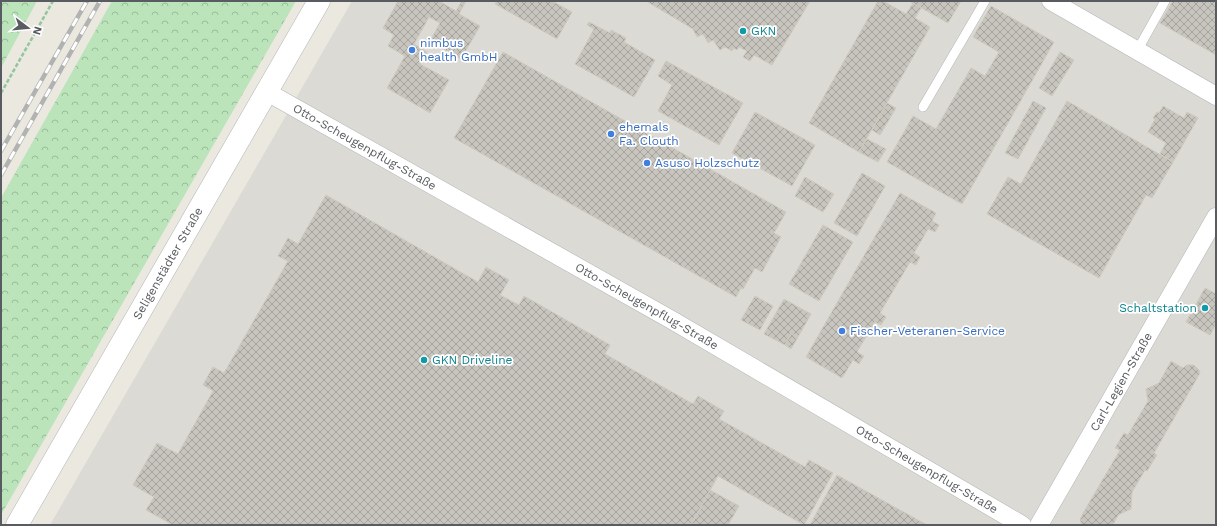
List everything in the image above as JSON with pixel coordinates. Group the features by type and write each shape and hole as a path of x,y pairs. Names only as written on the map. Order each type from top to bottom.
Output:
{"street":[{"name":"Seligenstädter Straße","path":"17,525 319,1"},
{"path":"1051,1 1216,96"},
{"name":"Otto-Scheugenpflug-Straße","path":"267,92 670,319 1022,525"},
{"name":"Carl-Legien-Straße","path":"1039,525 1216,218"}],"lane":[{"path":"923,107 984,1"},
{"path":"1138,51 1166,1"}],"path":[{"path":"1,93 53,1"}],"shaded area":[{"path":"352,1 1216,1 1216,525 50,525"}],"green space":[{"path":"1,1 37,1 1,68"},
{"path":"112,1 296,1 1,515 1,198"}],"building":[{"path":"398,1 439,1 456,11 462,1 466,1 459,14 480,26 461,59 430,41 440,23 429,17 414,44 427,52 420,64 449,80 430,113 387,88 405,56 388,46 394,35 383,28"},
{"path":"497,1 552,1 572,12 557,39 495,4"},
{"name":"GKN","path":"646,1 810,1 772,65 754,55 750,61 743,57 747,51 739,47 737,50 734,48 732,51 725,47 720,50 713,40 708,43 703,34 697,37 693,29"},
{"path":"878,1 883,1 906,14 913,3 921,8 915,18 930,27 859,152 809,123"},
{"path":"909,1 961,1 948,23"},
{"path":"1173,1 1216,1 1216,55 1160,23"},
{"path":"991,6 1054,42 962,204 887,162 913,116 936,129 971,68 985,76 999,52 973,37"},
{"path":"589,22 610,33 611,30 626,38 624,42 655,60 634,97 575,64 594,29 587,25"},
{"path":"503,52 786,212 774,233 781,237 762,272 755,268 743,289 741,288 736,297 454,138"},
{"path":"1060,52 1074,60 1052,96 1039,88"},
{"path":"666,61 743,103 719,145 658,111 672,85 658,76"},
{"path":"1033,101 1046,108 1018,159 1005,153"},
{"path":"1067,101 1173,162 1152,198 1146,195 1099,278 987,214 1008,177 1021,184"},
{"path":"887,103 896,108 880,135 872,130"},
{"path":"1163,106 1184,118 1187,112 1198,118 1173,162 1160,154 1166,143 1148,132 1155,119 1153,118 1157,112 1159,113"},
{"path":"755,112 815,145 792,186 732,153"},
{"path":"867,139 886,149 878,162 859,152"},
{"path":"862,173 885,186 857,236 834,223"},
{"path":"805,177 834,194 823,212 795,196"},
{"path":"900,193 936,213 932,221 939,225 935,232 928,229 914,253 920,257 916,265 910,262 880,313 886,317 881,325 875,322 857,352 864,356 859,364 853,360 842,378 806,357"},
{"name":"GKN Driveline","path":"326,195 478,282 486,267 509,280 500,295 519,305 524,296 610,345 605,354 693,404 698,396 724,411 719,419 805,467 809,460 833,473 804,525 718,476 691,525 173,525 146,510 154,497 133,485 157,443 178,454 213,391 203,385 213,367 224,373 288,261 278,256 288,238 298,244"},
{"path":"823,225 853,242 819,301 789,284"},
{"name":"Schaltstation","path":"1205,288 1216,294 1216,324 1210,335 1186,322"},
{"path":"755,296 773,306 760,330 741,320"},
{"path":"784,299 811,314 798,337 791,334 785,345 764,334"},
{"path":"791,334 798,337 791,349 785,345"},
{"path":"1171,361 1183,368 1187,365 1194,365 1200,373 1154,453 1157,455 1147,471 1145,470 1132,492 1131,509 1118,515 1113,525 1082,525 1080,520 1082,515 1120,450 1115,448 1124,433 1128,435 1148,401 1146,389 1159,383"},
{"path":"837,475 927,525 810,525"},
{"path":"710,490 739,506 728,525 691,525"}],"railway":[{"path":"1,151 87,1"},
{"path":"1,175 100,1"}],"place":[{"name":"GKN","path":"743,31"},
{"name":"nimbus health GmbH","path":"412,50"},
{"name":"ehemals Fa. Clouth","path":"611,134"},
{"name":"Asuso Holzschutz","path":"647,163"},
{"name":"Schaltstation","path":"1205,308"},
{"name":"Fischer-Veteranen-Service","path":"842,331"},
{"name":"GKN Driveline","path":"424,360"}]}
